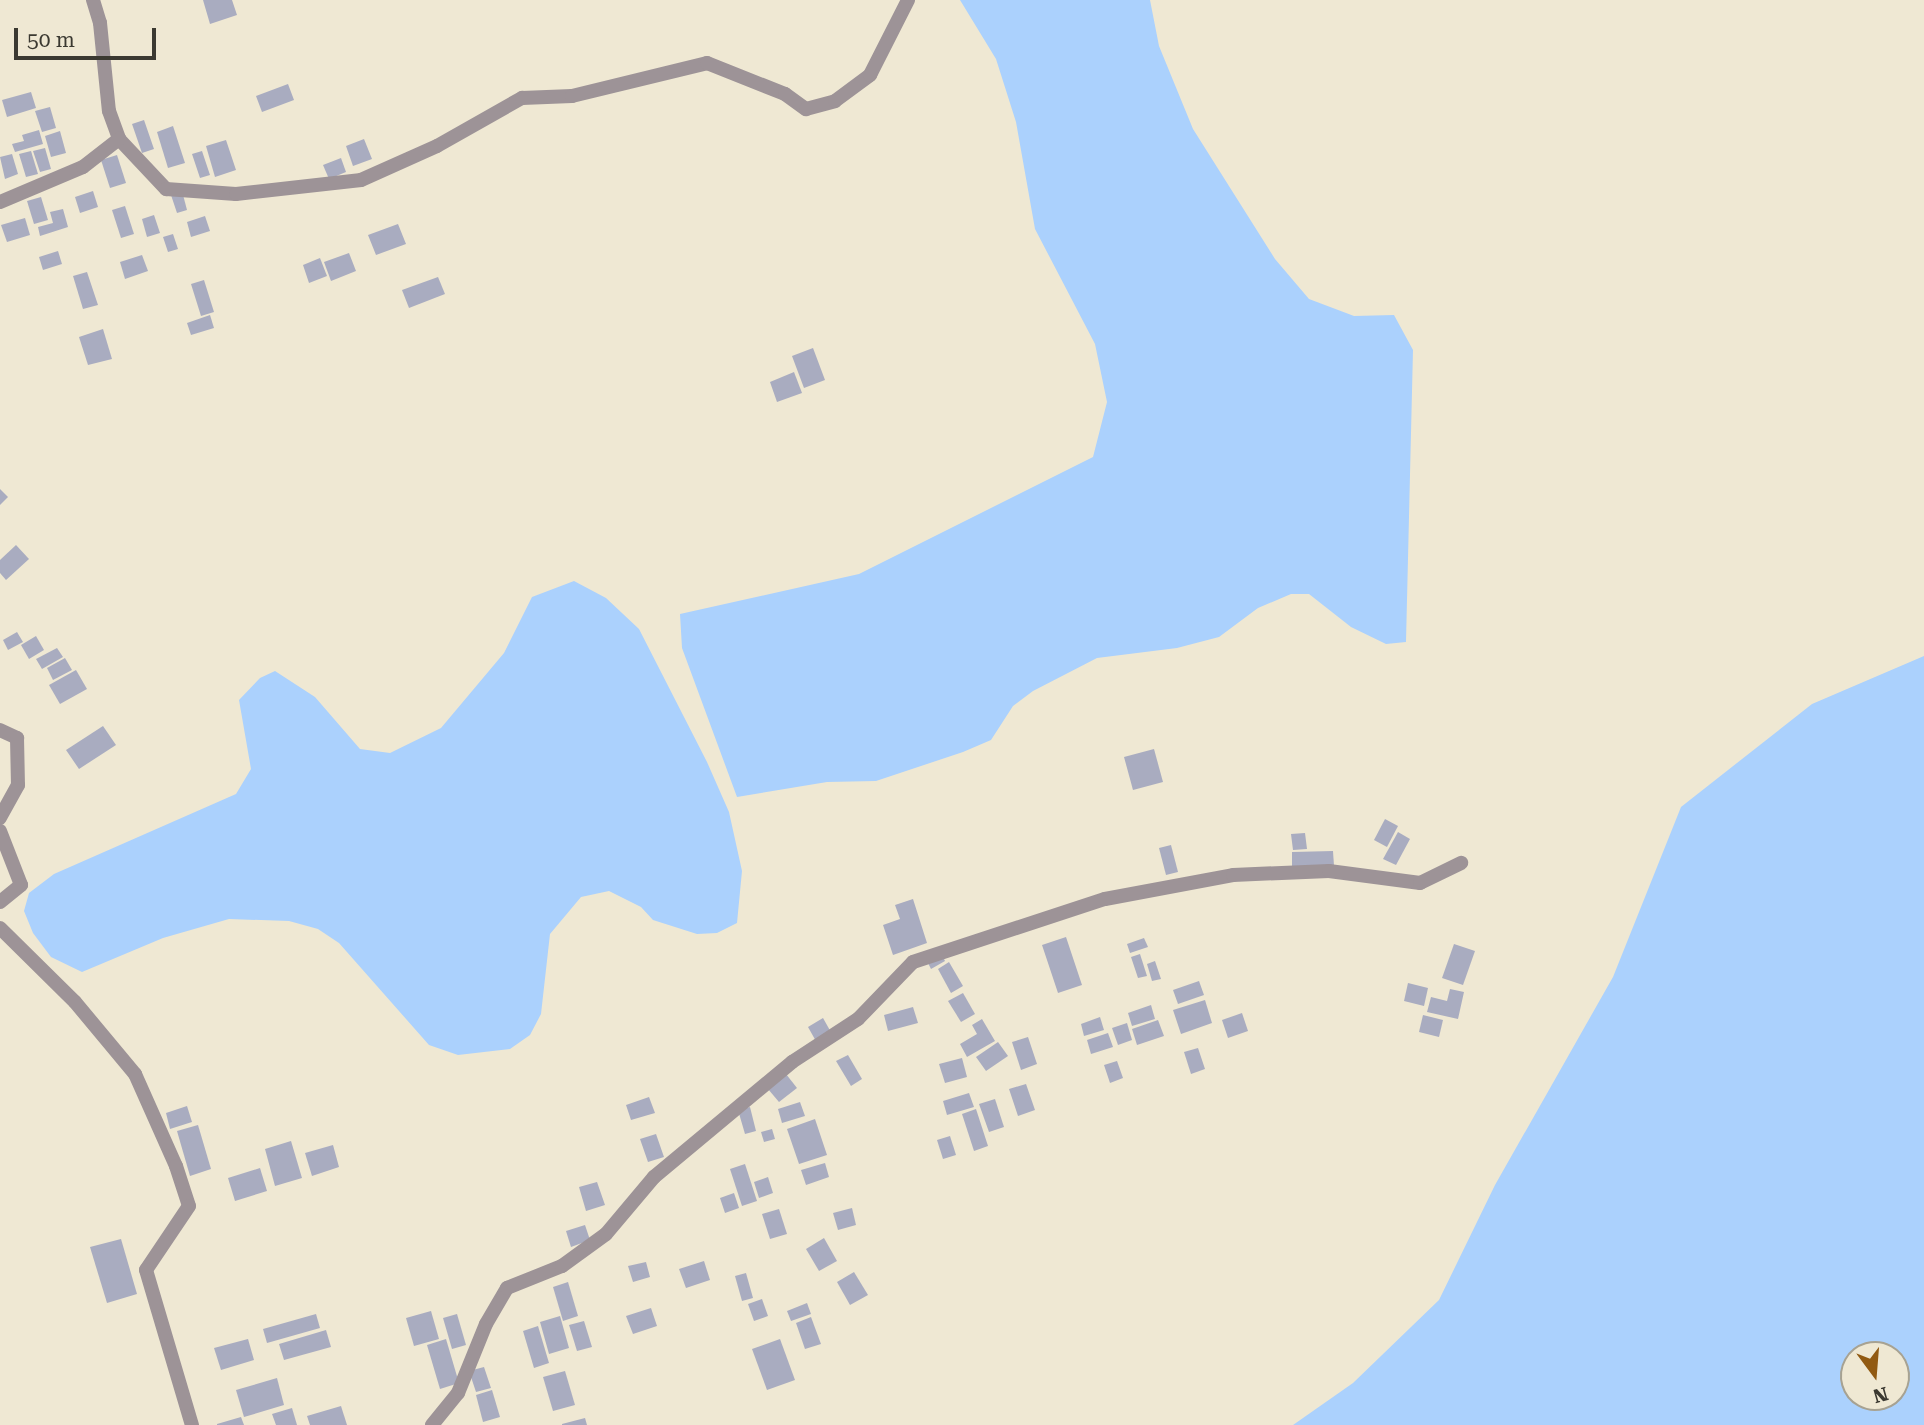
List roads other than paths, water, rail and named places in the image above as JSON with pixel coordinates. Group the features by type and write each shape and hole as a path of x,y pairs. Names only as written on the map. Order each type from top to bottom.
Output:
{"street":[{"path":"93,0 100,23 109,111 120,139 166,189 236,194 361,180 437,146 522,98 572,96 706,63 785,94 806,109 835,101 870,75 908,0"},
{"path":"0,202 83,167 120,139"},
{"path":"0,730 17,738 18,785 0,818"},
{"path":"0,831 21,885 0,902"},
{"path":"432,1425 458,1393 486,1324 508,1288 562,1266 606,1234 654,1177 792,1062 858,1019 913,962 1105,899 1220,878 1329,871 1420,883 1461,863"},
{"path":"0,928 75,1002 135,1074 176,1166 189,1206 146,1270 192,1425"}],"water":[{"path":"960,0 1150,0 1159,46 1193,129 1275,259 1309,299 1354,316 1394,315 1413,350 1406,642 1386,644 1351,627 1309,594 1291,594 1258,608 1219,637 1177,648 1097,658 1033,691 1013,706 991,740 963,752 876,781 827,782 737,797 682,648 680,614 859,574 1093,457 1107,402 1095,344 1035,229 1016,122 996,59"},
{"path":"574,581 606,598 639,629 707,762 729,812 742,871 737,923 717,933 697,934 653,920 641,907 609,891 581,897 550,934 541,1014 530,1035 510,1049 458,1055 429,1045 339,943 318,929 289,921 229,919 163,938 82,972 51,957 33,933 24,911 29,893 54,874 236,794 251,769 239,700 260,678 275,671 315,697 360,749 390,753 441,728 504,653 532,597"},
{"path":"1924,656 1924,1425 1293,1425 1353,1383 1439,1300 1495,1185 1613,977 1681,807 1812,704"}]}
